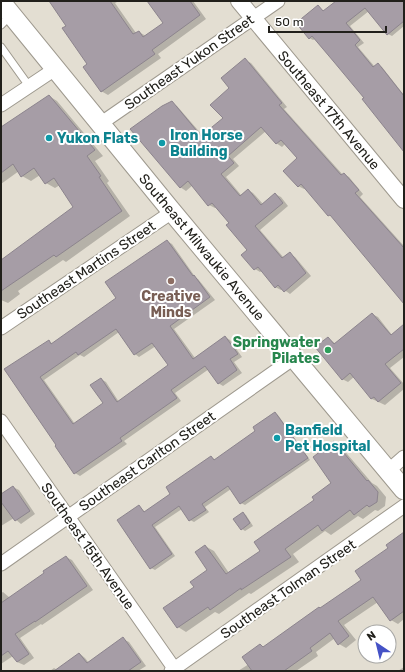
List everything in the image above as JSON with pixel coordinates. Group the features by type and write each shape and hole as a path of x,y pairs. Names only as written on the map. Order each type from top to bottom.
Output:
{"main road":[{"name":"Southeast Milwaukie Avenue","path":"4,14 55,69 404,490"}],"street":[{"name":"Southeast 17th Avenue","path":"239,1 404,200"},
{"name":"Southeast Yukon Street","path":"100,124 278,1"},
{"path":"1,105 55,69"},
{"name":"Southeast Martins Street","path":"1,328 172,212"},
{"name":"Southeast Carlton Street","path":"1,564 294,358"},
{"name":"Southeast 15th Avenue","path":"1,421 174,670"},
{"path":"388,471 404,457"},
{"name":"Southeast Tolman Street","path":"174,670 404,506"}],"lane":[{"path":"1,47 29,86"}],"building":[{"path":"49,1 110,1 133,34 139,31 143,37 163,23 147,1 190,1 200,15 152,50 155,54 101,92 83,67 87,64 62,28 66,26"},
{"path":"336,1 404,1 404,21 387,35 365,8 346,23 360,40 355,45 373,67 378,63 404,96 404,152 362,99 364,98 334,62 312,36 309,39 296,23 318,5 323,11"},
{"path":"245,58 282,103 279,105 341,175 344,173 359,190 355,193 404,248 404,304 330,215 328,216 301,184 298,187 283,171 297,158 281,140 276,144 261,127 228,156 234,163 221,174 240,196 248,189 261,205 275,193 283,203 255,226 282,258 290,252 306,273 284,292 278,285 275,288 258,267 254,270 241,255 247,250 226,225 229,223 212,203 208,206 188,181 180,188 130,129 162,106 172,101 201,136 223,118 210,105 229,88 221,78"},
{"path":"49,95 95,150 87,156 122,211 56,257 54,255 1,291 1,260 73,207 54,178 45,184 34,168 21,177 13,164 1,173 1,127"},
{"path":"167,240 210,297 170,326 193,359 225,336 238,354 230,359 237,370 218,384 205,366 171,390 177,398 120,438 122,441 74,474 4,369 49,340 51,344 116,298 105,282","holes":["116,329 134,355 152,343 168,365 117,402 101,378 90,385 103,403 73,424 40,377 76,352 78,355"]},
{"path":"372,313 391,335 404,324 404,349 385,364 401,383 378,402 374,397 371,399 350,373 342,380 315,347 328,337 334,344"},
{"path":"275,412 308,458 240,504 228,486 202,504 206,510 189,521 179,506 152,525 172,554 150,569 117,520 139,505 144,512 170,494 166,487 211,456 214,460 255,431 253,427"},
{"path":"334,441 378,492 377,502 369,507 367,505 354,515 350,510 322,531 318,525 285,549 291,557 241,590 241,588 210,610 208,607 177,628 163,608 194,587 190,582 207,570 195,552 205,545 226,574 260,551 254,542 314,500 312,497 331,483 313,457"},
{"path":"13,486 30,511 15,521 1,502 1,494"},
{"path":"243,512 250,523 241,530 233,519"},
{"path":"404,532 404,611 390,621 373,597 338,621 349,636 338,645 330,633 310,648 312,651 284,671 252,671 242,657 260,644 263,647 319,607 320,608 361,580 355,571 388,548 386,545"},
{"path":"66,556 87,586 15,634 29,654 17,662 8,651 1,656 1,603 44,573 43,571"},
{"path":"123,637 141,662 128,671 54,671 79,653 87,663"}],"place":[{"name":"Yukon Flats","path":"49,138"},
{"name":"Iron Horse Building","path":"162,143"},
{"name":"Creative Minds","path":"171,281"},
{"name":"Springwater Pilates","path":"328,350"},
{"name":"Banfield Pet Hospital","path":"277,438"}]}
